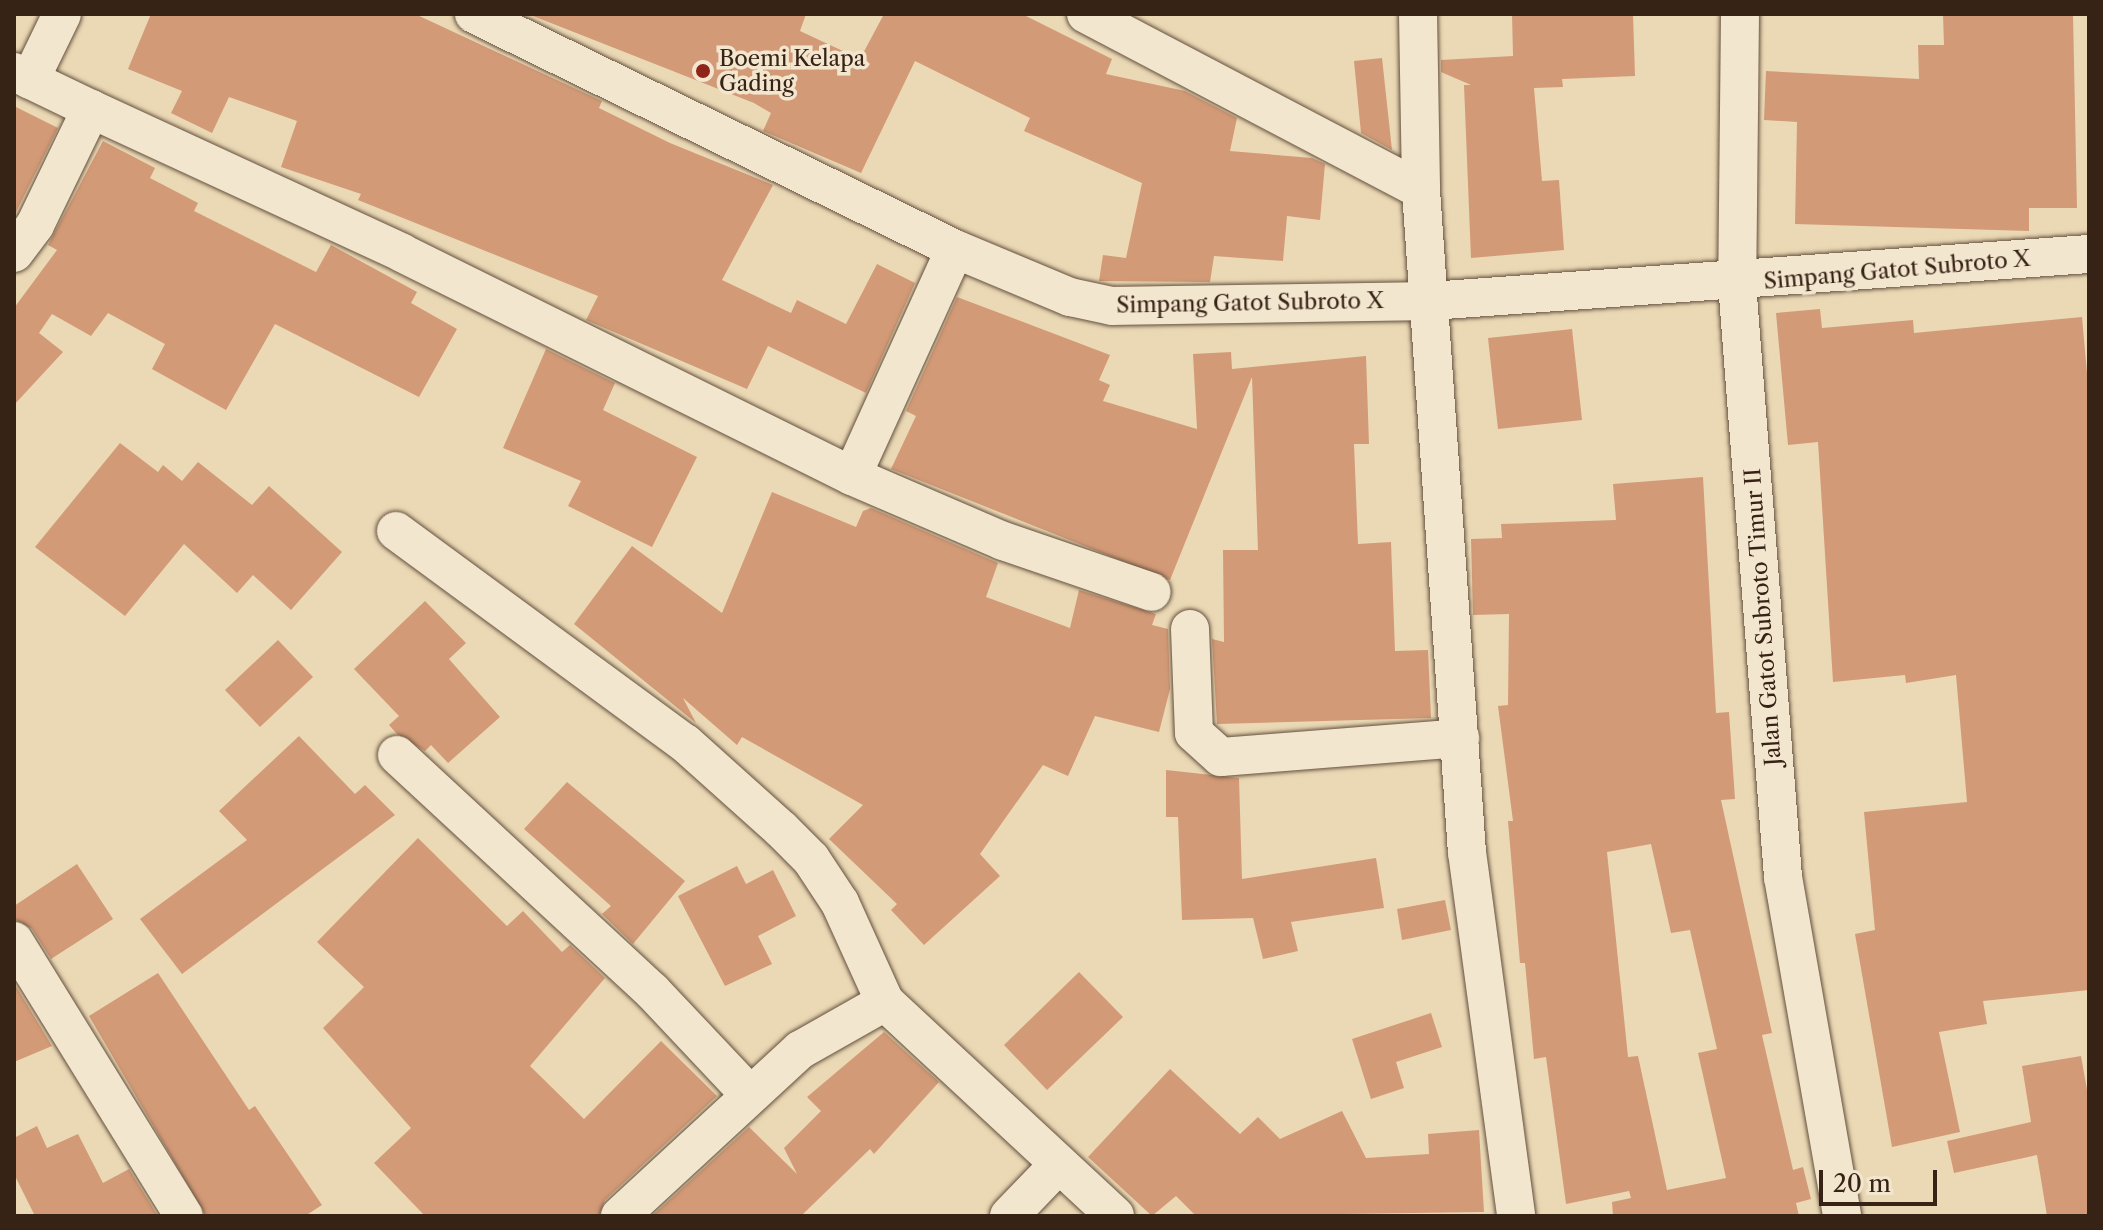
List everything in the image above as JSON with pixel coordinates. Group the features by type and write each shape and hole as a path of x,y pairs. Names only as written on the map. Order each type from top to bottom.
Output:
{"street":[{"path":"62,14 22,76 402,253 852,476 1003,541 1152,592"},
{"name":"Simpang Gatot Subroto X","path":"474,14 955,249 1070,297 1112,306 1430,301 1737,283 2089,254"},
{"path":"1086,14 1421,190"},
{"path":"1418,14 1421,190 1467,852 1516,1216"},
{"name":"Jalan Gatot Subroto Timur II","path":"1740,14 1737,283 1783,877 1842,1216"},
{"path":"14,253 35,225 91,109"},
{"path":"852,476 955,249"},
{"path":"396,531 685,743 781,829 811,859 840,903 885,1002 1115,1216"},
{"path":"1190,629 1194,733 1221,757 1460,738"},
{"path":"397,755 652,991 748,1093"},
{"path":"14,941 184,1216"},
{"path":"620,1216 748,1093 800,1050 885,1002"},
{"path":"1009,1216 1058,1165"}],"building":[{"path":"151,14 415,14 602,101 599,108 670,143 773,185 722,280 791,313 797,300 846,324 877,264 915,283 866,393 768,346 747,389 586,320 598,296 358,200 361,194 281,167 297,121 229,97 212,133 171,113 182,91 128,69"},
{"path":"528,14 806,14 800,31 860,59 884,14 1022,14 1112,59 1106,74 1185,91 1237,118 1230,151 1312,158 1325,164 1320,220 1287,216 1283,261 1214,256 1210,282 1099,281 1103,255 1126,258 1142,183 1024,131 1030,118 915,61 861,173 763,131 771,113 754,103"},
{"path":"1512,14 1633,14 1635,76 1562,79 1563,87 1534,88 1542,181 1559,180 1564,250 1471,258 1464,85 1471,85 1441,72 1441,60 1513,56"},
{"path":"1943,14 2073,14 2077,208 2029,208 2029,231 1795,224 1797,122 1764,120 1766,71 1919,79 1918,45 1944,45"},
{"path":"1382,58 1392,150 1361,133 1354,61"},
{"path":"14,106 58,128 14,216"},
{"path":"103,141 155,168 150,178 198,203 194,211 316,272 331,245 417,292 411,303 457,329 419,397 275,324 226,410 152,369 165,344 108,313 91,336 52,314 39,333 63,352 14,405 14,308 57,250 48,245"},
{"path":"957,297 1110,355 1099,380 1110,385 1103,401 1197,429 1193,354 1231,352 1232,369 1366,356 1369,444 1354,444 1358,544 1391,542 1395,651 1428,650 1431,718 1217,724 1212,639 1224,642 1223,550 1258,550 1252,377 1170,580 891,469 916,416 906,411"},
{"path":"1820,309 1822,328 1913,320 1914,333 2082,317 2089,396 2089,990 1983,1001 1987,1024 1939,1032 1960,1132 1892,1147 1855,934 1875,930 1864,812 1967,802 1956,675 1906,683 1905,675 1833,682 1818,442 1788,445 1776,313"},
{"path":"1572,329 1582,420 1498,429 1488,338"},
{"path":"546,349 615,383 603,410 697,457 652,547 568,506 581,481 503,448"},
{"path":"120,443 158,472 163,465 182,481 198,462 252,505 269,486 342,552 291,610 253,575 237,593 184,544 125,616 35,547"},
{"path":"1703,477 1716,713 1729,712 1735,799 1721,800 1772,1033 1762,1035 1793,1170 1803,1167 1811,1199 1796,1203 1799,1216 1613,1216 1612,1202 1631,1198 1629,1191 1566,1204 1546,1057 1534,1059 1525,963 1520,963 1508,821 1513,821 1498,706 1508,705 1509,614 1473,615 1471,539 1502,538 1501,524 1616,520 1613,484","holes":["1651,844 1671,933 1690,930 1717,1049 1698,1053 1726,1178 1667,1190 1638,1056 1628,1057 1607,852"]},
{"path":"772,492 856,527 863,511 871,508 998,563 986,597 1070,628 1079,590 1156,614 1152,625 1168,629 1170,689 1159,732 1095,716 1068,776 1043,765 980,854 1000,876 924,945 891,910 897,904 829,839 863,805 742,737 737,745 683,698 696,723 574,624 632,546 722,613"},
{"path":"425,601 466,643 449,659 500,717 448,763 431,745 425,751 397,734 389,725 399,716 354,669"},
{"path":"278,640 313,677 260,727 225,690"},
{"path":"299,736 355,794 365,785 395,815 182,974 140,919 247,840 219,811"},
{"path":"1166,770 1239,778 1242,879 1376,858 1384,908 1291,922 1298,951 1263,959 1253,918 1182,920 1178,817 1166,817"},
{"path":"567,782 685,881 633,944 602,914 611,906 524,829"},
{"path":"418,838 507,926 523,911 562,952 570,945 605,978 530,1066 584,1119 661,1041 717,1096 605,1200 599,1216 425,1216 374,1163 411,1128 323,1028 364,987 317,942"},
{"path":"77,864 113,919 51,959 32,929 14,919 14,906"},
{"path":"737,866 746,884 773,870 796,916 758,936 772,964 725,986 678,896"},
{"path":"1445,900 1451,930 1402,940 1397,909"},
{"path":"1079,972 1123,1017 1047,1090 1004,1045"},
{"path":"158,973 249,1110 255,1106 322,1205 305,1216 206,1216 89,1016"},
{"path":"14,983 52,1046 14,1062"},
{"path":"1431,1013 1442,1047 1396,1062 1404,1088 1371,1099 1352,1039"},
{"path":"884,1032 939,1082 874,1154 870,1149 801,1216 652,1216 749,1127 797,1174 784,1148 821,1111 807,1097"},
{"path":"2081,1056 2089,1101 2089,1216 2047,1216 2037,1155 1954,1173 1947,1141 2031,1122 2022,1066"},
{"path":"1170,1069 1240,1134 1258,1117 1280,1139 1342,1111 1366,1158 1429,1154 1428,1134 1479,1130 1484,1212 1196,1216 1176,1196 1152,1216 1088,1157"},
{"path":"37,1126 47,1148 78,1134 103,1183 129,1169 158,1216 35,1216 14,1174 14,1138"}],"place":[{"name":"Boemi Kelapa Gading","path":"703,71"}]}
